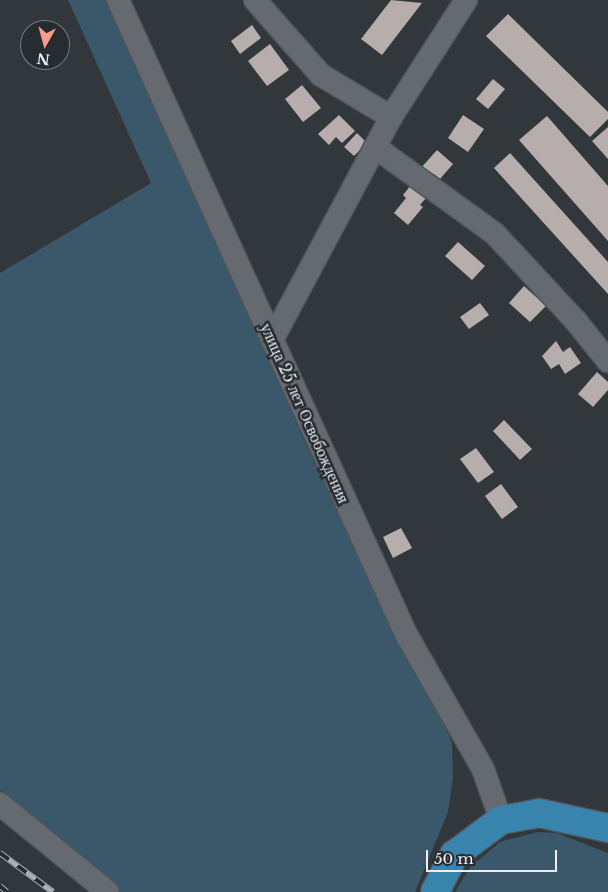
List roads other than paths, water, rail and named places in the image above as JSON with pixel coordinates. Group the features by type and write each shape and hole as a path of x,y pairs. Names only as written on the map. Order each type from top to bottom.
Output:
{"main road":[{"path":"435,892 454,855 501,820 539,813 608,828"}],"street":[{"name":"улица 25 лет Освобождения","path":"118,0 406,634 483,769 501,820"},
{"path":"255,0 321,75 390,117"},
{"path":"272,340 390,117 466,0"},
{"path":"374,147 495,234 575,320 608,361"},
{"path":"0,804 108,892"}],"railway":[{"path":"0,853 53,892"},
{"path":"0,886 7,892"}]}
